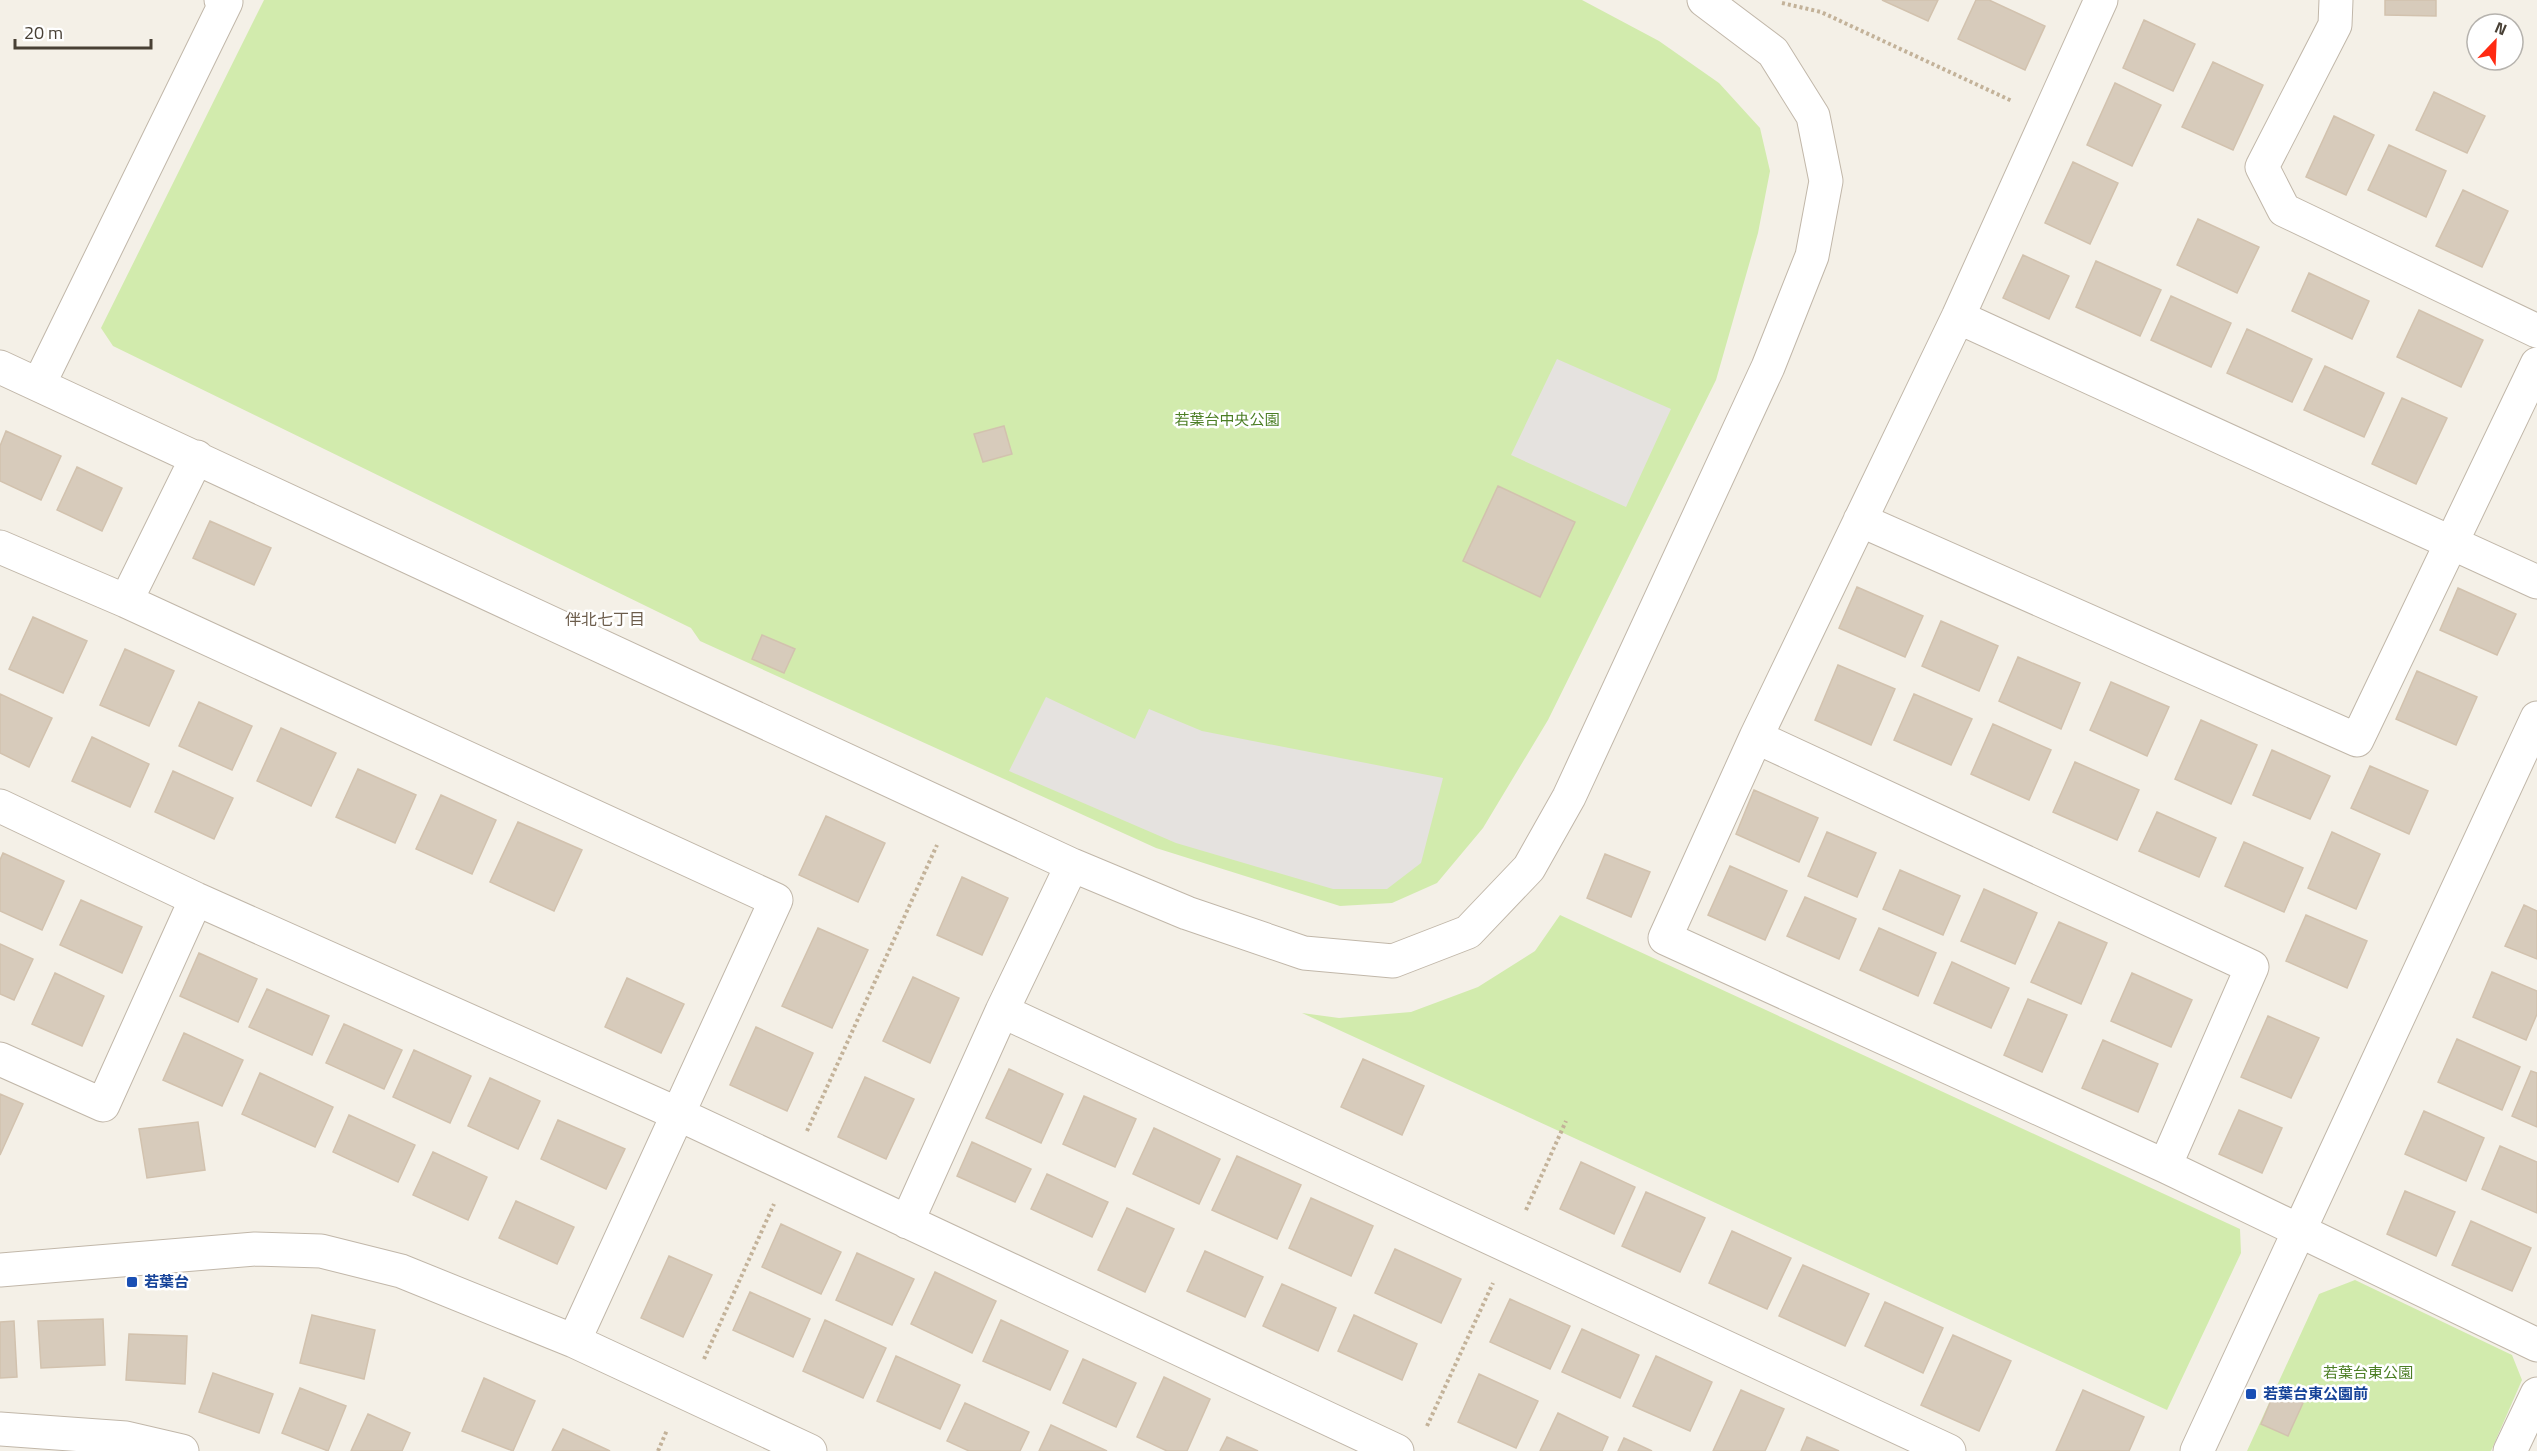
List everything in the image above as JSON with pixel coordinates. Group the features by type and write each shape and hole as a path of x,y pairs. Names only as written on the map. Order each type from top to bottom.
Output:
{"street":[{"path":"0,367 1072,865 1187,913 1304,953 1393,961 1468,932 1529,868 1584,765 1768,368 1812,256 1826,181 1813,117 1773,52 1704,0"},
{"path":"2101,0 1958,317 1756,737 1665,938 2165,1166 2537,1345"},
{"path":"2336,0 2335,25 2262,167 2284,210 2537,331"},
{"path":"39,384 225,1"},
{"path":"1958,317 2537,582"},
{"path":"1860,520 2357,740 2537,364"},
{"path":"126,601 197,457"},
{"path":"0,547 126,601 776,900 574,1341"},
{"path":"2197,1451 2537,718"},
{"path":"1756,737 2252,967 2165,1166"},
{"path":"0,806 196,898 678,1114 907,1222 1410,1443"},
{"path":"907,1222 1002,1011 1072,865"},
{"path":"0,1059 103,1105 196,898"},
{"path":"1002,1011 1949,1451"},
{"path":"0,1270 255,1249 321,1251 400,1271 574,1341 810,1451"},
{"path":"2510,1451 2537,1394"},
{"path":"0,1429 126,1437 182,1451"}],"path":[{"path":"1782,3 1821,12 2049,117"},
{"path":"805,1135 940,836"},
{"path":"1524,1215 1566,1121"},
{"path":"700,1367 778,1195"},
{"path":"1410,1443 1496,1276"},
{"path":"658,1451 670,1424"}],"green space":[{"name":"若葉台中央公園","path":"264,0 1582,0 1659,41 1719,83 1760,128 1770,171 1758,233 1716,380 1548,720 1483,828 1437,883 1392,903 1340,906 1156,848 700,641 691,628 113,346 101,328"},
{"path":"1560,915 2240,1229 2241,1253 2167,1410 1302,1013 1339,1018 1411,1012 1478,987 1535,951"},
{"name":"若葉台東公園","path":"2355,1280 2512,1355 2522,1380 2491,1451 2247,1451 2319,1294"}],"shaded area":[{"path":"1557,359 1671,409 1626,507 1511,455"},
{"path":"1046,697 1135,739 1149,709 1202,731 1443,778 1421,863 1387,889 1333,889 1176,843 1009,771"}],"building":[{"path":"1882,0 1938,0 1928,21"},
{"path":"1976,0 1989,0 2045,26 2025,70 1958,39"},
{"path":"2385,0 2436,0 2436,16 2385,15"},
{"path":"2144,20 2195,44 2173,91 2123,68"},
{"path":"2213,62 2263,85 2233,150 2182,127"},
{"path":"2115,83 2161,105 2132,166 2087,145"},
{"path":"2434,92 2485,116 2467,153 2416,130"},
{"path":"2334,116 2374,135 2346,195 2306,177"},
{"path":"2389,145 2446,171 2426,217 2368,190"},
{"path":"2073,162 2118,183 2090,244 2045,223"},
{"path":"2463,190 2508,211 2482,267 2436,246"},
{"path":"2198,219 2259,247 2237,293 2177,265"},
{"path":"2023,255 2069,276 2049,319 2003,298"},
{"path":"2096,261 2161,290 2140,336 2076,307"},
{"path":"2309,273 2369,301 2352,339 2292,311"},
{"path":"2171,296 2231,323 2211,367 2151,340"},
{"path":"2419,310 2483,340 2461,387 2397,357"},
{"path":"2247,329 2312,359 2292,402 2227,373"},
{"path":"2325,366 2384,393 2364,437 2304,410"},
{"path":"2402,398 2447,418 2416,484 2372,464"},
{"path":"1004,426 1012,454 983,462 974,434"},
{"path":"6,431 61,456 41,500 0,481 0,446"},
{"path":"77,467 122,488 102,531 57,510"},
{"path":"1498,486 1575,522 1540,597 1463,561"},
{"path":"210,521 271,548 254,585 193,558"},
{"path":"1857,587 1923,616 1905,657 1839,628"},
{"path":"2458,588 2516,614 2497,655 2440,630"},
{"path":"33,617 87,641 63,693 9,669"},
{"path":"1941,621 1998,646 1979,691 1922,666"},
{"path":"762,635 795,649 784,673 752,659"},
{"path":"125,649 174,671 149,726 100,705"},
{"path":"2018,657 2080,683 2061,729 1999,701"},
{"path":"1838,665 1895,689 1871,745 1815,720"},
{"path":"2417,671 2477,697 2456,745 2396,719"},
{"path":"2111,682 2169,707 2147,756 2090,730"},
{"path":"0,694 52,718 29,767 0,753"},
{"path":"1914,694 1972,719 1951,765 1894,740"},
{"path":"199,702 252,726 232,770 179,746"},
{"path":"2201,720 2257,745 2231,804 2175,779"},
{"path":"1993,724 2051,750 2029,800 1971,774"},
{"path":"281,728 336,753 311,806 257,781"},
{"path":"92,737 149,764 130,807 72,781"},
{"path":"2272,750 2330,776 2310,819 2253,795"},
{"path":"2075,762 2139,790 2117,840 2053,812"},
{"path":"2370,766 2428,791 2409,834 2351,808"},
{"path":"358,769 416,795 395,843 336,817"},
{"path":"173,771 233,798 214,839 155,812"},
{"path":"1754,790 1818,818 1799,862 1736,834"},
{"path":"441,795 496,820 472,874 416,849"},
{"path":"2157,812 2216,838 2199,877 2139,851"},
{"path":"826,816 885,843 858,902 799,875"},
{"path":"518,822 582,850 554,911 490,882"},
{"path":"1827,832 1876,853 1857,897 1808,876"},
{"path":"2332,832 2380,854 2356,909 2308,888"},
{"path":"2244,842 2303,868 2284,912 2225,886"},
{"path":"3,853 64,881 42,930 0,911 0,860"},
{"path":"1605,854 1650,872 1631,917 1587,898"},
{"path":"1730,866 1787,891 1765,940 1708,915"},
{"path":"1900,870 1960,896 1943,935 1883,909"},
{"path":"962,877 1008,898 982,955 937,935"},
{"path":"1984,889 2037,913 2015,964 1961,941"},
{"path":"1805,897 1856,919 1839,959 1787,936"},
{"path":"81,900 142,927 122,973 60,945"},
{"path":"2524,905 2537,911 2537,959 2505,946"},
{"path":"2306,915 2367,941 2347,988 2286,961"},
{"path":"2059,922 2107,943 2081,1004 2031,982"},
{"path":"818,928 868,950 832,1028 782,1006"},
{"path":"1879,928 1936,953 1918,996 1860,970"},
{"path":"0,944 33,959 14,1000 0,994"},
{"path":"199,953 257,979 238,1022 180,996"},
{"path":"1952,962 2009,988 1991,1028 1934,1003"},
{"path":"2492,972 2537,991 2537,1014 2526,1040 2473,1017"},
{"path":"55,973 104,996 82,1046 32,1024"},
{"path":"2132,973 2192,1000 2171,1047 2111,1021"},
{"path":"913,977 959,998 930,1063 883,1041"},
{"path":"627,978 684,1004 661,1053 605,1027"},
{"path":"267,989 329,1016 312,1055 249,1027"},
{"path":"2028,999 2067,1015 2042,1072 2004,1055"},
{"path":"2268,1016 2319,1038 2291,1098 2241,1077"},
{"path":"344,1024 402,1050 384,1089 326,1063"},
{"path":"756,1027 813,1053 787,1111 730,1085"},
{"path":"184,1033 243,1060 222,1106 163,1080"},
{"path":"2457,1039 2520,1067 2502,1110 2438,1082"},
{"path":"2103,1040 2158,1064 2138,1112 2082,1088"},
{"path":"414,1050 471,1076 450,1123 393,1097"},
{"path":"1363,1059 1424,1086 1402,1135 1341,1107"},
{"path":"1009,1069 1063,1094 1041,1143 986,1118"},
{"path":"2531,1071 2537,1073 2537,1127 2512,1116"},
{"path":"260,1073 333,1107 315,1147 242,1114"},
{"path":"865,1077 914,1099 886,1159 838,1137"},
{"path":"490,1078 540,1101 518,1149 468,1126"},
{"path":"0,1094 23,1104 0,1155"},
{"path":"1084,1096 1136,1119 1115,1167 1063,1144"},
{"path":"2239,1110 2282,1128 2262,1173 2219,1154"},
{"path":"2424,1111 2484,1138 2466,1181 2405,1154"},
{"path":"349,1115 415,1145 398,1182 333,1152"},
{"path":"558,1120 625,1149 606,1189 541,1159"},
{"path":"198,1122 205,1170 147,1178 139,1129"},
{"path":"1154,1128 1220,1159 1199,1204 1133,1174"},
{"path":"972,1142 1031,1169 1015,1202 957,1176"},
{"path":"2500,1146 2537,1162 2537,1213 2482,1189"},
{"path":"433,1152 487,1177 468,1220 413,1195"},
{"path":"1237,1156 1301,1185 1277,1239 1212,1210"},
{"path":"1581,1162 1635,1187 1614,1234 1560,1209"},
{"path":"1047,1174 1108,1202 1092,1237 1031,1209"},
{"path":"2405,1191 2455,1212 2436,1256 2387,1234"},
{"path":"1646,1192 1705,1218 1680,1272 1622,1246"},
{"path":"1311,1198 1373,1226 1351,1276 1289,1248"},
{"path":"516,1201 574,1227 557,1264 499,1238"},
{"path":"1127,1208 1174,1229 1145,1292 1098,1270"},
{"path":"2471,1221 2531,1248 2512,1291 2452,1265"},
{"path":"781,1224 841,1252 821,1294 762,1267"},
{"path":"1732,1231 1791,1258 1767,1309 1709,1283"},
{"path":"1395,1249 1461,1279 1441,1323 1375,1293"},
{"path":"1205,1251 1263,1277 1245,1317 1187,1291"},
{"path":"857,1253 914,1279 892,1325 836,1300"},
{"path":"669,1256 712,1275 683,1337 641,1318"},
{"path":"1803,1265 1869,1294 1845,1346 1779,1316"},
{"path":"935,1272 996,1301 972,1353 911,1324"},
{"path":"1282,1284 1336,1308 1318,1351 1263,1326"},
{"path":"750,1292 810,1319 793,1357 733,1330"},
{"path":"1510,1299 1570,1326 1550,1369 1490,1342"},
{"path":"1885,1302 1943,1328 1923,1373 1865,1346"},
{"path":"312,1315 375,1330 364,1379 300,1363"},
{"path":"1354,1315 1417,1344 1402,1380 1338,1351"},
{"path":"103,1319 105,1365 41,1368 38,1321"},
{"path":"825,1320 886,1348 863,1398 803,1371"},
{"path":"1001,1320 1068,1351 1050,1390 983,1361"},
{"path":"14,1321 17,1377 0,1378 0,1322"},
{"path":"1582,1329 1639,1355 1620,1398 1562,1372"},
{"path":"129,1334 187,1336 185,1384 126,1380"},
{"path":"1953,1335 2011,1361 1979,1431 1921,1405"},
{"path":"896,1356 960,1385 940,1429 877,1401"},
{"path":"1656,1356 1712,1382 1690,1431 1633,1406"},
{"path":"1083,1359 1136,1383 1116,1427 1063,1403"},
{"path":"213,1373 273,1394 259,1433 199,1412"},
{"path":"1479,1374 1538,1401 1516,1448 1458,1422"},
{"path":"1164,1377 1210,1399 1187,1451 1167,1451 1137,1437"},
{"path":"484,1378 535,1401 513,1451 462,1431"},
{"path":"300,1388 346,1406 328,1451 282,1433"},
{"path":"1741,1390 1784,1409 1765,1451 1713,1451"},
{"path":"2083,1390 2144,1417 2129,1451 2056,1451"},
{"path":"2275,1391 2303,1403 2288,1436 2261,1424"},
{"path":"965,1403 1029,1432 1020,1451 969,1451 947,1441"},
{"path":"1558,1413 1608,1437 1602,1451 1540,1451"},
{"path":"368,1414 410,1433 402,1451 351,1451"},
{"path":"1051,1425 1107,1451 1039,1451"},
{"path":"563,1429 610,1451 552,1451"},
{"path":"1227,1437 1258,1451 1220,1451"},
{"path":"1807,1437 1839,1451 1801,1451"},
{"path":"1624,1438 1652,1451 1618,1451"}],"place":[{"name":"若葉台","path":"132,1282"},
{"name":"若葉台東公園前","path":"2251,1394"}],"district":[{"name":"伴北七丁目","path":"605,619"}]}
